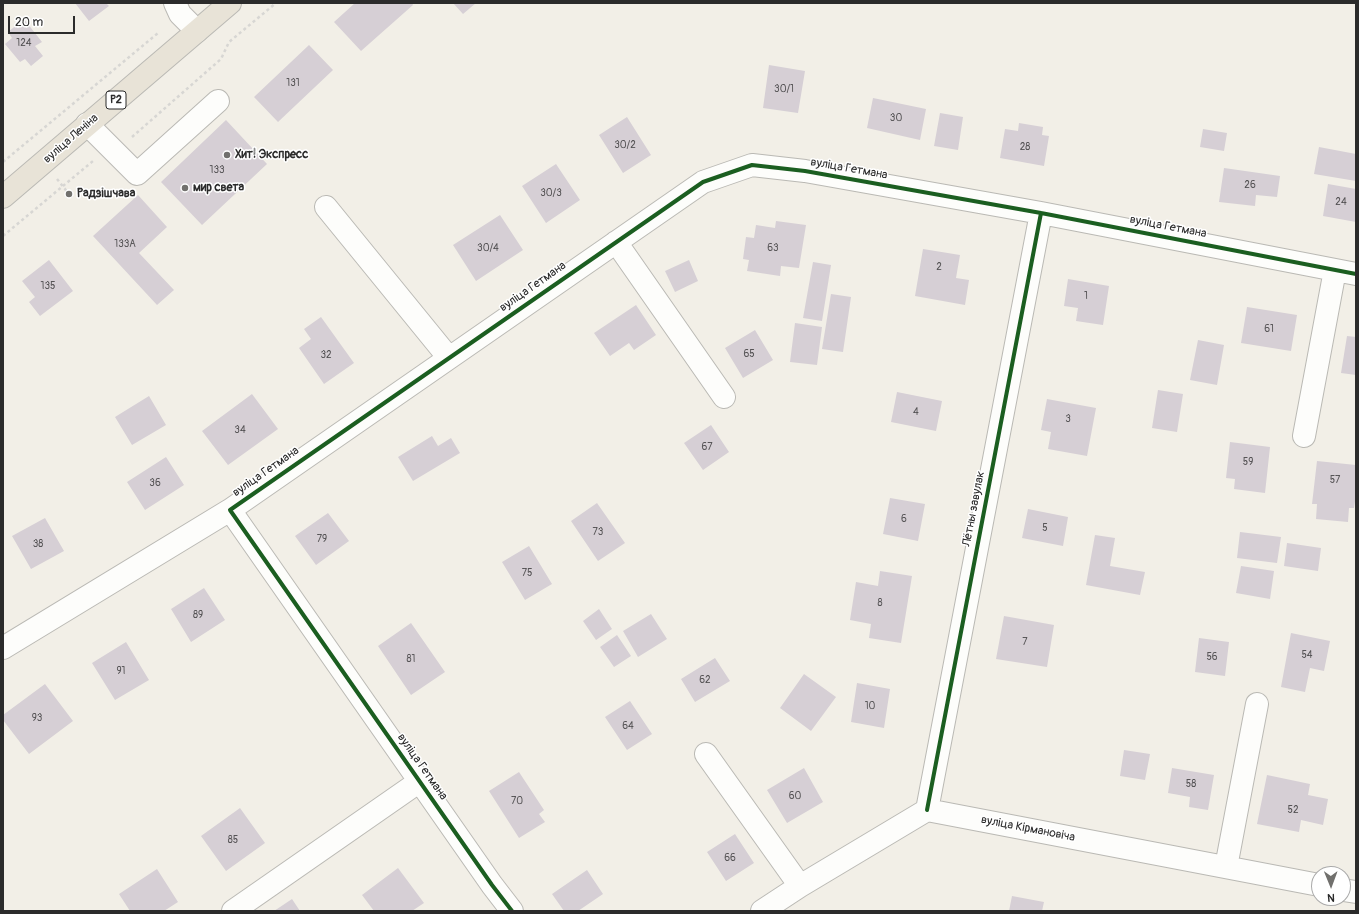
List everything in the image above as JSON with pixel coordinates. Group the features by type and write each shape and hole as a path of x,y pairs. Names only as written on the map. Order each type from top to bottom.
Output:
{"main road":[{"name":"вуліца Леніна","path":"3,197 230,3"}],"street":[{"path":"178,8 197,31"},
{"path":"87,124 137,174 218,101"},
{"name":"вуліца Гетмана","path":"3,648 230,510 703,182 752,165 805,171 1041,213 1356,274"},
{"path":"326,207 449,358"},
{"name":"Лётны завулак","path":"927,810 1041,213"},
{"path":"616,242 724,397"},
{"path":"1304,436 1334,270"},
{"name":"вуліца Гетмана","path":"230,510 492,885 512,911"},
{"path":"1226,867 1257,704"},
{"path":"706,754 800,886"},
{"path":"233,911 420,781"},
{"path":"762,911 800,886 927,810"},
{"name":"вуліца Кірмановіча","path":"927,810 1311,883"}],"path":[{"path":"3,236 95,158 115,152 221,59 229,42 276,3"},
{"path":"3,162 178,8"}],"building":[{"path":"75,3 106,3 109,6 89,21"},
{"path":"355,3 412,3 413,5 361,51 334,22"},
{"path":"453,3 476,3 463,14"},
{"path":"24,19 42,42 35,46 43,56 31,66 25,59 20,62 5,44 12,38 8,32"},
{"path":"309,45 333,70 278,122 254,97"},
{"path":"769,65 805,71 798,113 763,108"},
{"path":"873,98 926,109 920,140 867,128"},
{"path":"940,113 963,117 958,150 934,146"},
{"path":"627,117 651,155 623,173 599,135"},
{"path":"226,120 267,164 202,225 161,182"},
{"path":"1019,123 1043,127 1042,135 1049,136 1044,166 1000,158 1005,129 1018,131"},
{"path":"1203,129 1227,133 1224,151 1200,147"},
{"path":"1319,147 1356,154 1356,181 1314,174"},
{"path":"556,164 580,200 546,223 522,186"},
{"path":"1224,168 1280,176 1277,197 1256,195 1255,206 1219,202"},
{"path":"1328,184 1356,189 1356,222 1323,216"},
{"path":"138,195 167,227 139,253 174,290 157,305 93,236"},
{"path":"500,215 523,250 476,281 453,245"},
{"path":"776,221 806,225 799,268 781,266 780,276 747,271 749,260 743,259 746,237 754,238 756,225 775,228"},
{"path":"923,249 960,255 956,278 969,280 965,305 915,296"},
{"path":"49,260 73,291 40,316 29,302 35,297 22,281"},
{"path":"689,260 698,281 675,292 665,271"},
{"path":"813,262 831,265 822,321 803,318"},
{"path":"1068,279 1109,286 1103,325 1076,321 1078,308 1064,306"},
{"path":"831,294 851,297 843,352 822,349"},
{"path":"636,305 656,335 634,350 629,343 610,356 594,333"},
{"path":"1247,307 1297,315 1291,351 1241,343"},
{"path":"321,317 354,363 324,384 299,348 311,339 304,329"},
{"path":"795,323 822,327 817,365 790,362"},
{"path":"755,330 773,360 743,378 725,348"},
{"path":"1347,336 1356,337 1356,375 1341,373"},
{"path":"1198,340 1224,345 1217,385 1190,380"},
{"path":"1158,390 1183,394 1177,432 1152,428"},
{"path":"897,392 942,401 936,431 891,422"},
{"path":"252,394 278,429 228,465 202,431"},
{"path":"149,396 166,425 132,445 115,417"},
{"path":"1047,399 1096,408 1087,456 1048,449 1051,432 1041,430"},
{"path":"711,425 729,452 703,470 684,443"},
{"path":"432,436 438,446 451,438 460,453 413,481 398,457"},
{"path":"1230,442 1270,447 1265,493 1234,489 1235,479 1226,478"},
{"path":"166,457 184,485 145,510 127,482"},
{"path":"1317,461 1356,465 1356,495 1354,508 1349,508 1348,522 1316,519 1317,504 1312,504"},
{"path":"890,498 925,504 918,541 883,534"},
{"path":"597,503 625,543 598,561 571,521"},
{"path":"1028,509 1068,517 1063,546 1022,538"},
{"path":"328,513 349,541 316,565 295,536"},
{"path":"45,518 64,551 31,569 12,536"},
{"path":"1240,532 1281,537 1277,563 1237,558"},
{"path":"1095,535 1115,538 1110,566 1145,572 1140,595 1086,585"},
{"path":"1287,543 1321,548 1318,571 1284,566"},
{"path":"529,546 552,584 525,600 502,562"},
{"path":"1241,566 1274,571 1270,599 1236,593"},
{"path":"880,571 912,576 901,643 869,638 871,624 850,620 856,582 878,586"},
{"path":"204,588 225,620 191,642 171,609"},
{"path":"599,609 612,629 596,640 583,621"},
{"path":"651,614 667,639 638,657 623,631"},
{"path":"1004,616 1054,625 1047,667 996,659"},
{"path":"411,623 445,672 411,695 378,646"},
{"path":"1291,633 1330,641 1324,671 1310,668 1305,692 1281,687"},
{"path":"617,635 631,656 614,667 600,647"},
{"path":"1199,638 1229,642 1225,676 1195,672"},
{"path":"126,642 149,680 115,700 92,663"},
{"path":"715,658 730,681 695,702 681,679"},
{"path":"804,674 836,697 811,731 780,708"},
{"path":"857,683 890,689 884,728 851,722"},
{"path":"45,684 73,721 29,754 3,720 3,715"},
{"path":"630,701 652,734 627,750 605,717"},
{"path":"1124,750 1150,754 1145,780 1120,776"},
{"path":"804,768 823,802 787,823 767,790"},
{"path":"1172,768 1214,775 1208,810 1189,807 1190,797 1168,793"},
{"path":"519,772 544,810 539,814 545,822 519,838 489,791"},
{"path":"1267,775 1310,784 1308,795 1328,799 1323,825 1301,820 1299,832 1257,824"},
{"path":"240,808 265,843 226,871 201,836"},
{"path":"735,834 754,863 726,881 707,852"},
{"path":"398,868 424,903 412,911 374,911 362,895"},
{"path":"157,869 178,902 164,911 130,911 119,894"},
{"path":"587,870 603,894 578,911 564,911 552,894"},
{"path":"1012,896 1044,902 1042,911 1009,911"},
{"path":"292,899 300,911 274,911"}],"cycle path":[{"path":"512,911 492,885 230,510 703,182 752,165 805,171 1041,213 1356,274"},
{"path":"927,810 1041,213"}],"place":[{"name":"Хит! Экспресс","path":"227,155"},
{"name":"мир света","path":"185,188"},
{"name":"Радзішчава","path":"69,194"}]}
